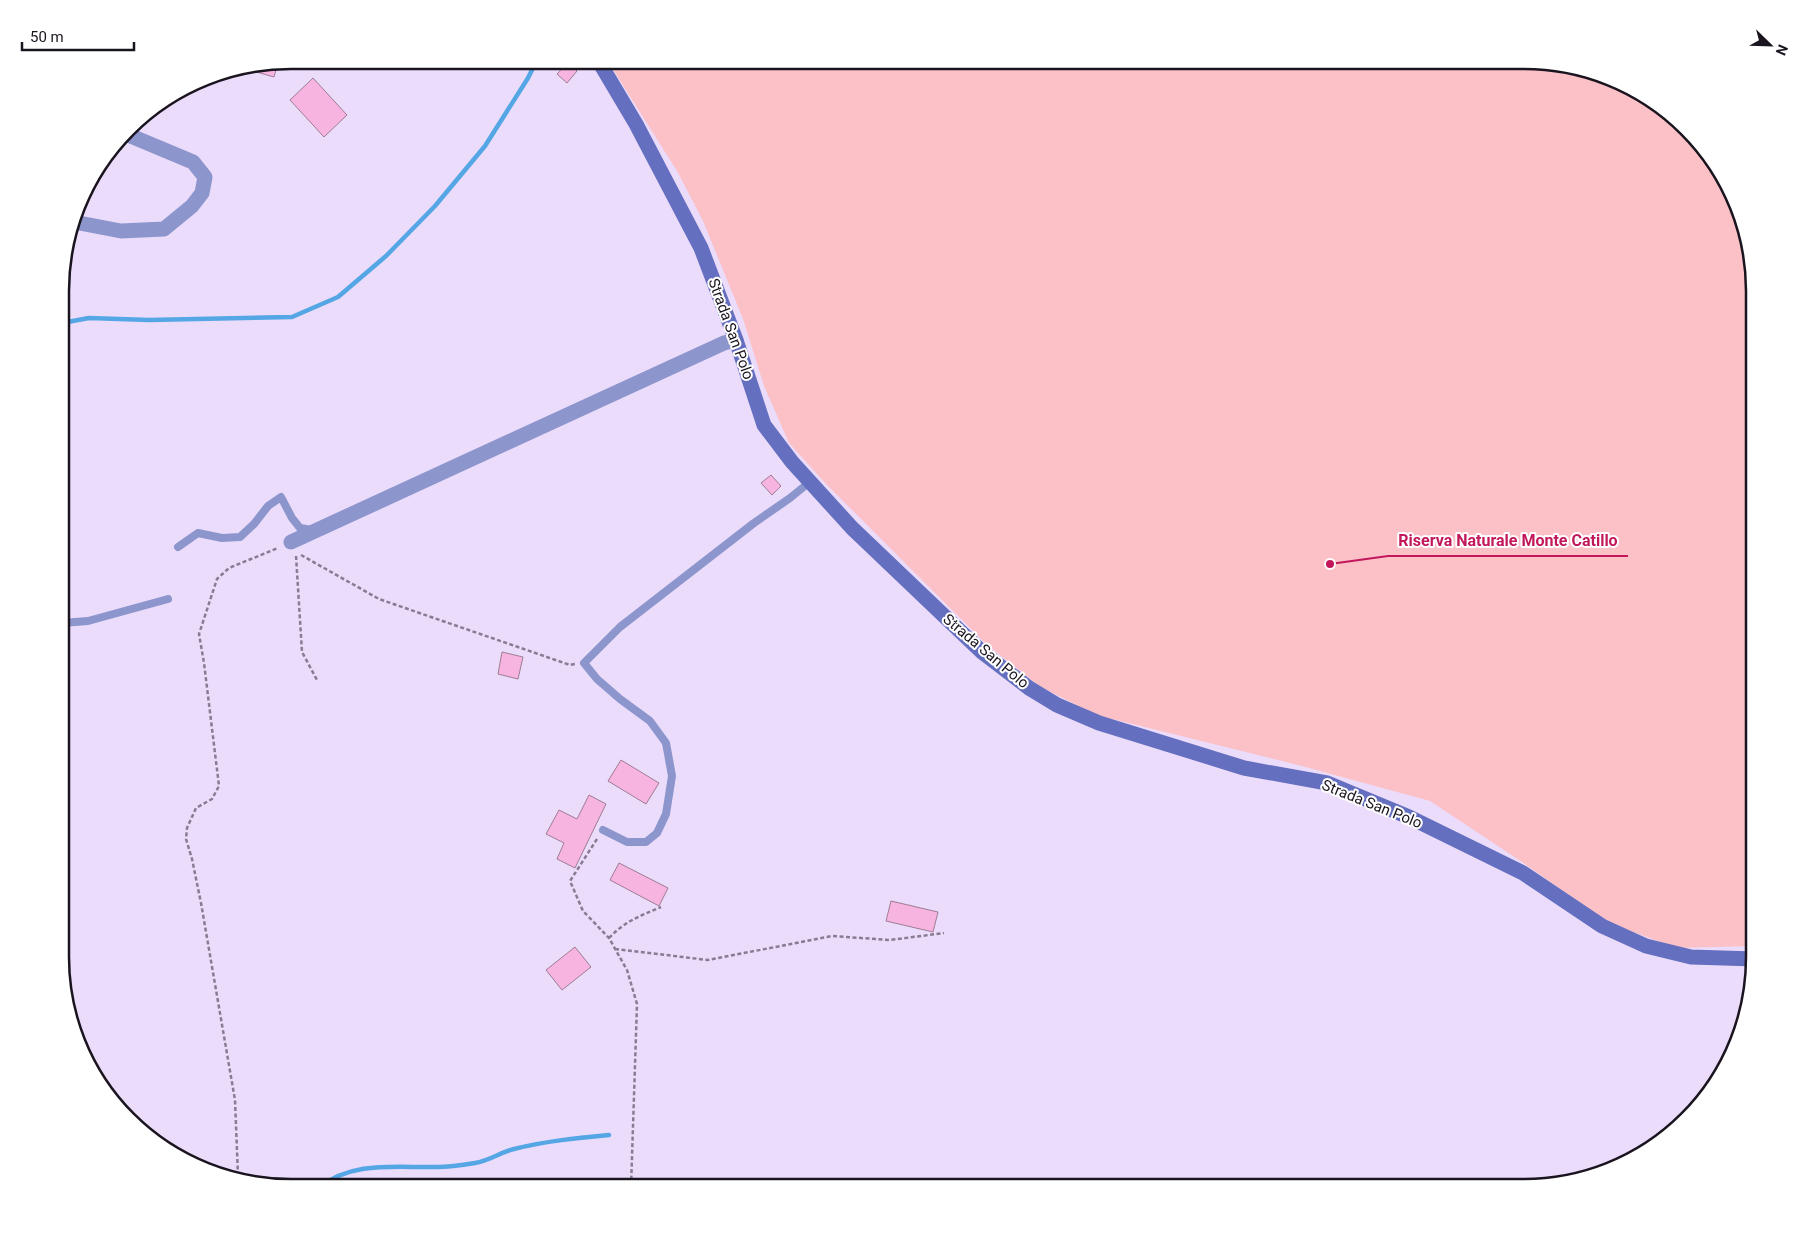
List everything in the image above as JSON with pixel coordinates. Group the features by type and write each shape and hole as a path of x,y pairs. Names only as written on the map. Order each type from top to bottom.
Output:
{"street":[{"name":"Strada San Polo","path":"603,69 636,124 701,248 736,340 764,425 792,462 852,528 982,652 1029,688 1057,706 1107,726 1244,768 1327,783 1409,816 1524,873 1602,926 1646,946 1691,957 1746,959"},
{"path":"80,223 121,231 164,228 192,206 202,193 205,177 192,162 132,136"},
{"path":"291,542 724,343 736,340"}],"lane":[{"path":"603,830 627,842 646,842 657,833 666,814 672,776 666,743 650,722 597,679 584,663 620,627 811,481"},
{"path":"178,547 198,533 222,538 240,537 254,524 268,506 282,497 292,518 300,528 314,531"},
{"path":"69,622 88,621 168,598"}],"path":[{"path":"238,1173 235,1100 201,903 186,839 187,828 196,808 212,798 219,786 199,634 217,579 229,568 291,542"},
{"path":"317,680 302,652 296,552 379,599 570,665 584,663"},
{"path":"603,830 570,881 583,911 609,938 615,949 626,970 637,1004 631,1179"},
{"path":"609,938 619,927 630,920 661,907"},
{"path":"615,949 708,960 832,936 890,940 944,934"}],"shaded area":[{"path":"613,69 1539,69 1582,76 1609,86 1648,106 1671,124 1691,144 1709,167 1729,206 1739,233 1746,276 1746,946 1676,948 1607,922 1522,862 1430,801 1298,765 1096,715 1039,686 986,644 826,484 789,443 764,386 743,319 703,221 677,171"}],"building":[{"path":"276,69 274,77 256,72"},
{"path":"562,69 575,69 577,71 567,83 557,74"},
{"path":"313,78 347,115 324,137 290,100"},
{"path":"771,475 781,486 772,495 761,483"},
{"path":"502,652 523,657 518,679 498,674"},
{"path":"621,760 659,783 646,804 608,781"},
{"path":"589,795 606,804 575,868 557,859 564,843 546,834 559,810 577,819"},
{"path":"619,863 668,888 659,906 610,880"},
{"path":"891,901 938,912 933,932 886,921"},
{"path":"575,947 591,967 562,990 546,970"}],"waterway":[{"path":"69,322 89,318 149,320 292,317 338,297 386,256 435,206 485,146 532,69"},
{"path":"332,1179 346,1173 376,1167 442,1167 480,1162 509,1150 526,1146 609,1135"}],"place":[{"name":"Riserva Naturale Monte Catillo","path":"1330,564"}]}
